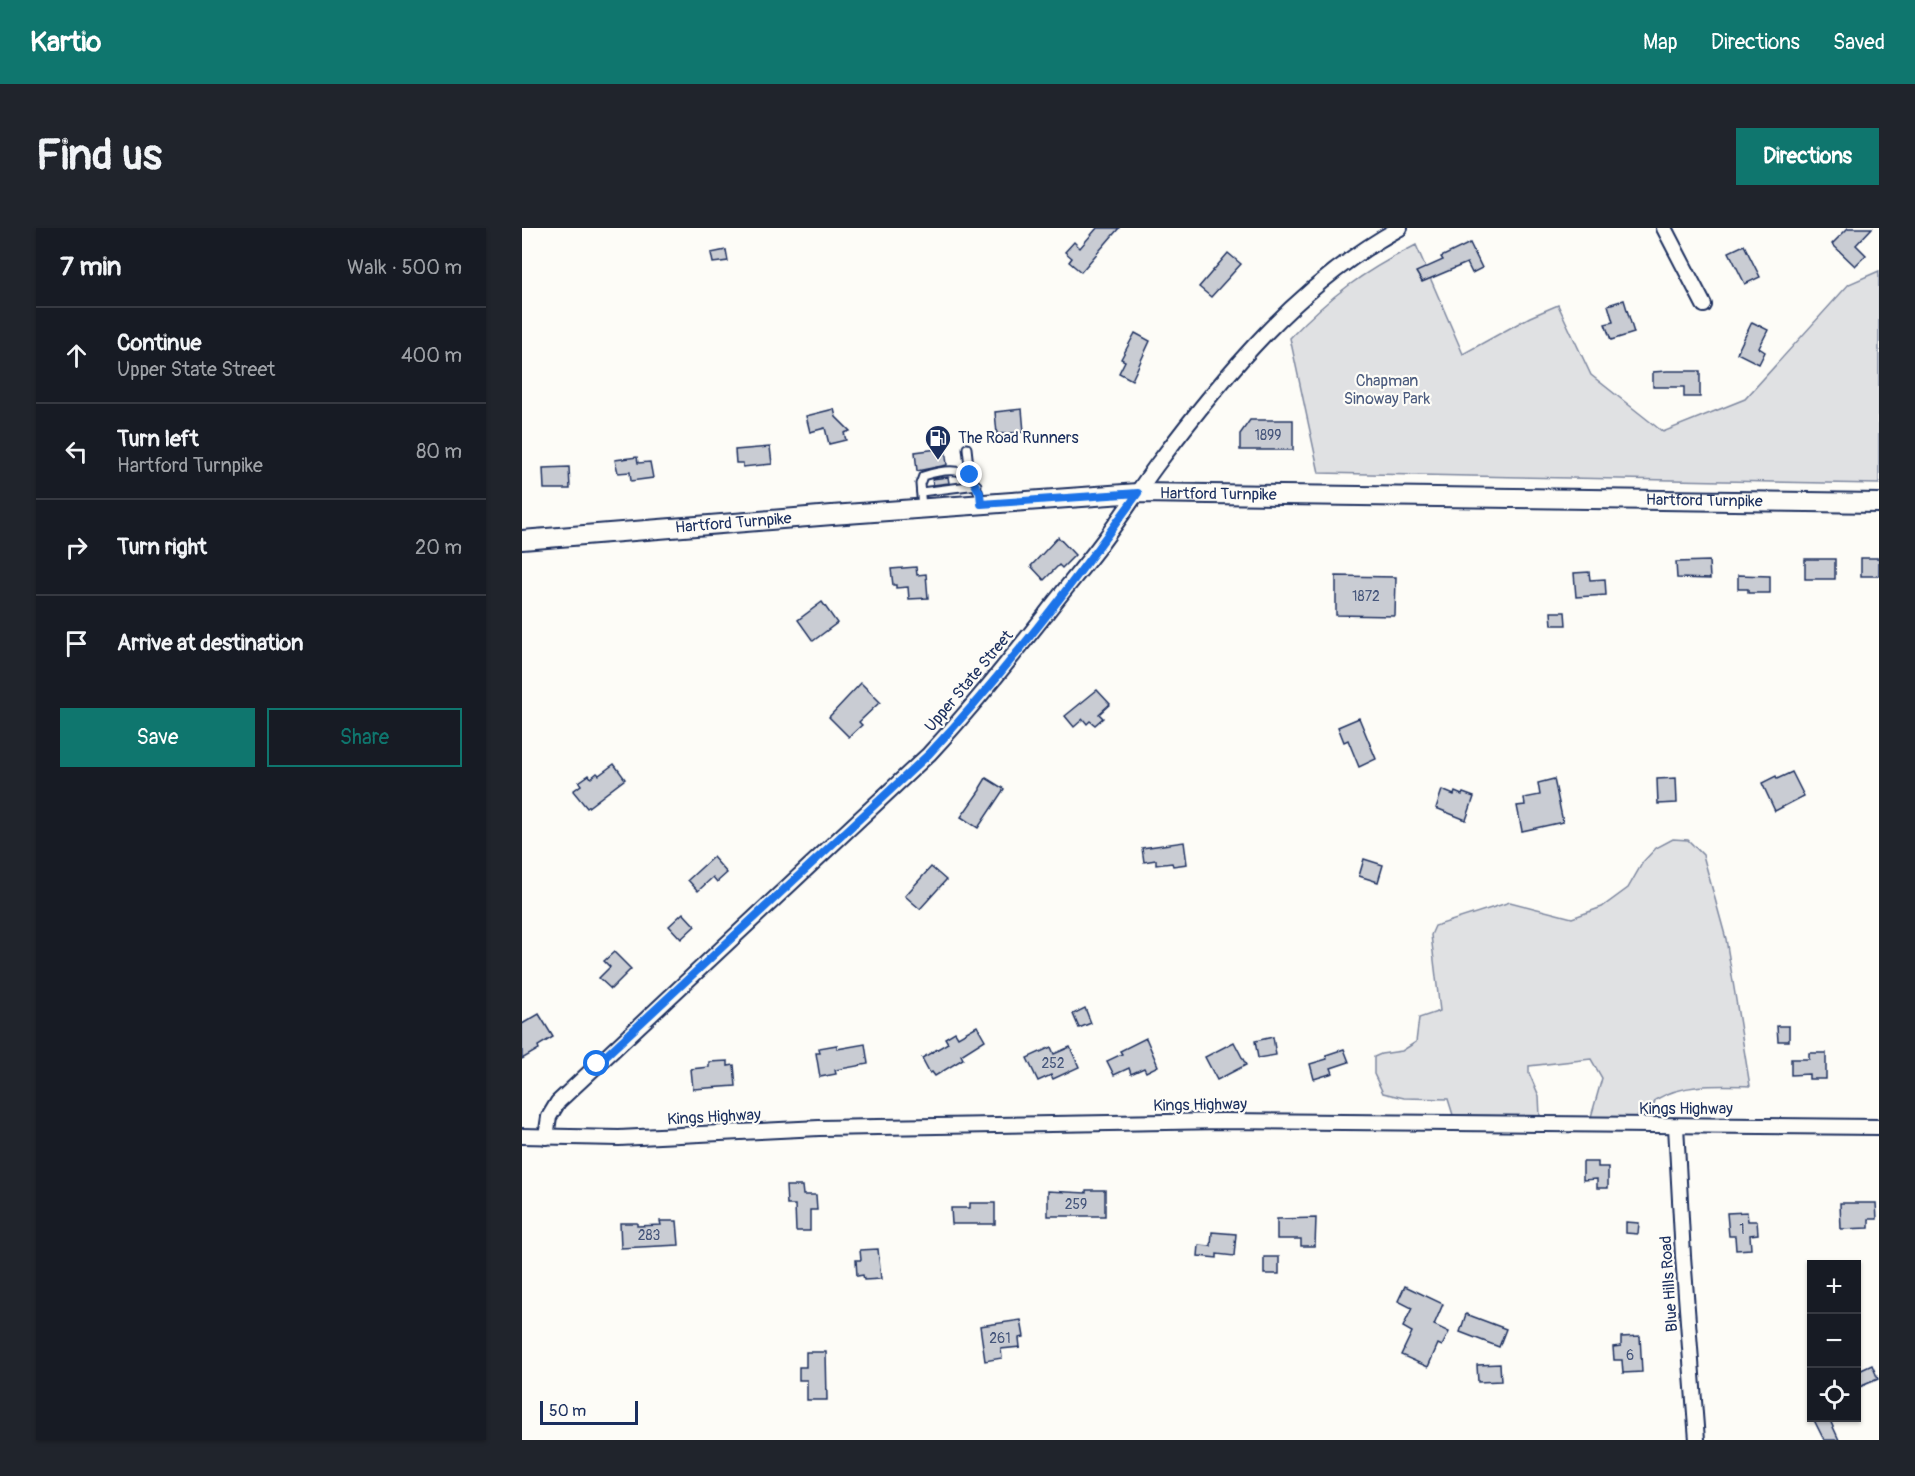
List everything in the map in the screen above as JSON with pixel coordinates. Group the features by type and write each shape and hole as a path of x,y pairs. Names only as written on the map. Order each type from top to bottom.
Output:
{"main road":[{"name":"Hartford Turnpike","path":"522,540 921,500 981,504 1138,493 1879,503"}],"street":[{"name":"Upper State Street","path":"546,1137 549,1117 558,1102 920,762 949,732 1101,545 1191,420 1282,316 1346,261 1400,228"},
{"path":"1664,228 1704,305"},
{"name":"Kings Highway","path":"522,1136 628,1138 819,1128 1213,1121 1879,1126"},
{"name":"Blue Hills Road","path":"1676,1126 1686,1304 1697,1440"}],"lane":[{"path":"966,448 970,475 976,485 981,504"},
{"path":"970,475 951,471 923,476 921,500 976,485"}],"green space":[{"name":"Chapman Sinoway Park","path":"1416,245 1463,354 1530,317 1558,305 1591,375 1663,432 1745,399 1849,284 1879,271 1879,484 1319,473 1290,338 1348,285"},
{"path":"1673,839 1688,840 1703,855 1726,939 1750,1086 1701,1086 1677,1090 1655,1100 1651,1117 1591,1117 1602,1078 1591,1059 1529,1066 1529,1073 1539,1096 1540,1116 1453,1115 1448,1099 1404,1098 1383,1093 1374,1074 1374,1057 1402,1051 1416,1042 1419,1018 1440,1011 1431,935 1435,926 1510,902 1572,918 1602,907 1628,888 1643,862 1656,848"}],"building":[{"path":"1097,228 1119,228 1081,272 1069,262 1072,258 1065,252 1074,242 1080,248"},
{"path":"1848,228 1872,228 1856,245 1866,255 1855,266 1832,244"},
{"path":"1470,243 1482,268 1472,273 1467,263 1422,282 1416,272 1443,260 1441,257"},
{"path":"1744,245 1760,277 1745,284 1729,252"},
{"path":"726,250 728,261 713,263 711,253"},
{"path":"1228,253 1241,264 1211,297 1199,287"},
{"path":"1624,300 1634,333 1611,340 1605,324 1613,322 1608,305"},
{"path":"1752,322 1768,330 1759,348 1765,352 1759,364 1737,353"},
{"path":"1135,333 1150,341 1132,380 1119,373 1125,361 1121,359"},
{"path":"1700,371 1700,397 1684,397 1684,387 1653,387 1653,372"},
{"path":"834,409 836,417 850,431 844,433 846,440 829,444 825,428 810,432 806,416"},
{"path":"1022,409 1024,432 997,434 995,412"},
{"path":"1250,420 1293,420 1293,450 1240,450 1240,434"},
{"path":"770,447 772,464 743,467 743,463 736,463 735,450"},
{"path":"945,448 947,465 917,471 915,452"},
{"path":"637,457 638,463 650,462 653,478 631,481 630,472 618,473 615,460"},
{"path":"569,467 570,489 544,489 543,468"},
{"path":"948,477 949,483 933,485 932,479"},
{"path":"1058,537 1075,555 1062,568 1059,565 1044,580 1031,566"},
{"path":"1861,558 1879,558 1879,576 1861,576"},
{"path":"1805,559 1835,559 1835,579 1805,579"},
{"path":"1709,561 1710,579 1677,578 1676,562"},
{"path":"916,567 917,575 926,574 928,598 909,599 908,587 896,588 896,585 893,585 891,569"},
{"path":"1589,572 1590,580 1605,579 1606,595 1576,597 1574,573"},
{"path":"1738,575 1770,576 1770,593 1748,593 1748,589 1738,589"},
{"path":"1336,576 1396,577 1395,616 1336,615"},
{"path":"822,602 837,623 813,641 798,620"},
{"path":"1551,612 1565,612 1566,625 1552,625"},
{"path":"861,683 880,702 859,722 862,725 849,737 829,717"},
{"path":"1097,690 1110,704 1099,714 1103,718 1095,725 1090,721 1087,724 1083,719 1074,727 1065,716"},
{"path":"1359,718 1376,759 1359,767 1348,740 1344,742 1338,727"},
{"path":"614,764 625,779 587,808 573,791 581,785 579,782 589,775 591,778 597,773 599,775"},
{"path":"1792,772 1804,796 1775,811 1762,783"},
{"path":"986,778 1004,789 978,828 961,817"},
{"path":"1676,778 1677,803 1658,804 1657,779"},
{"path":"1554,779 1563,822 1522,831 1517,806 1525,805 1524,798 1540,795 1538,783"},
{"path":"1442,790 1454,795 1455,792 1474,797 1466,820 1436,808"},
{"path":"1184,842 1187,864 1173,866 1172,863 1156,865 1156,860 1144,862 1142,848"},
{"path":"713,857 727,873 717,882 713,877 698,891 688,880"},
{"path":"1364,859 1383,865 1378,882 1359,876"},
{"path":"931,867 946,880 920,909 905,896"},
{"path":"683,913 695,926 681,939 669,926"},
{"path":"614,952 631,969 611,989 599,978 610,967 604,961"},
{"path":"1085,1008 1091,1023 1079,1028 1073,1014"},
{"path":"539,1014 553,1037 522,1059 522,1024"},
{"path":"977,1026 985,1040 961,1055 963,1059 935,1076 932,1072 930,1073 922,1058 948,1043 945,1038 955,1032 958,1037"},
{"path":"1777,1026 1789,1026 1789,1041 1778,1041"},
{"path":"1273,1037 1276,1055 1258,1058 1255,1041"},
{"path":"1146,1038 1158,1066 1146,1072 1144,1068 1131,1074 1129,1068 1114,1075 1107,1061 1122,1054 1120,1051"},
{"path":"1234,1042 1246,1065 1217,1080 1205,1057"},
{"path":"865,1044 868,1064 835,1070 836,1074 820,1077 816,1053 820,1053 819,1048 837,1045 837,1049"},
{"path":"1051,1047 1054,1054 1070,1047 1079,1067 1053,1079 1051,1075 1038,1081 1027,1058"},
{"path":"1344,1049 1349,1062 1331,1068 1333,1073 1314,1079 1310,1064 1327,1059 1326,1055"},
{"path":"1809,1053 1826,1053 1826,1079 1809,1079 1809,1074 1791,1075 1791,1059 1809,1059"},
{"path":"728,1061 728,1066 734,1065 736,1086 693,1089 691,1069 709,1067 709,1062"},
{"path":"1583,1162 1598,1162 1598,1167 1608,1167 1608,1188 1597,1188 1597,1179 1583,1180"},
{"path":"786,1186 802,1186 803,1195 816,1195 817,1210 810,1210 810,1231 796,1231 795,1205 787,1205"},
{"path":"1086,1190 1105,1190 1105,1216 1048,1216 1048,1191 1086,1193"},
{"path":"970,1203 995,1203 995,1224 952,1224 951,1208 970,1208"},
{"path":"1840,1203 1876,1203 1877,1219 1869,1219 1869,1228 1841,1229"},
{"path":"1747,1212 1748,1221 1757,1221 1758,1234 1750,1235 1751,1249 1736,1250 1735,1236 1729,1236 1727,1213"},
{"path":"1316,1218 1315,1246 1301,1246 1301,1239 1277,1239 1277,1219"},
{"path":"660,1221 677,1221 679,1245 621,1248 620,1223 637,1223 637,1226 661,1225"},
{"path":"1626,1222 1639,1223 1638,1234 1626,1233"},
{"path":"1212,1232 1236,1234 1234,1256 1217,1254 1217,1258 1198,1256 1199,1245 1211,1246"},
{"path":"878,1249 881,1279 864,1280 863,1275 857,1276 856,1260 861,1260 860,1250"},
{"path":"1264,1257 1279,1257 1279,1274 1264,1274"},
{"path":"1405,1286 1443,1304 1434,1325 1449,1332 1442,1346 1438,1344 1428,1367 1401,1355 1412,1332 1403,1327 1412,1308 1398,1301"},
{"path":"1466,1314 1506,1329 1499,1347 1460,1332"},
{"path":"1021,1320 1024,1337 1019,1338 1020,1347 1001,1349 1002,1358 985,1361 980,1326"},
{"path":"1640,1336 1642,1372 1623,1373 1622,1360 1614,1360 1613,1347 1621,1346 1621,1337"},
{"path":"806,1352 826,1352 827,1400 807,1400 807,1380 799,1380 799,1367 806,1367"},
{"path":"1500,1364 1501,1381 1478,1382 1477,1365"},
{"path":"1872,1365 1878,1379 1861,1386 1861,1370"},
{"path":"1815,1422 1831,1422 1839,1440 1824,1440"}],"place":[{"name":"The Road Runners","path":"938,461"}],"route":[{"path":"597,1064 929,754 963,718 1000,672 1101,545 1138,493 981,504 980,493 970,475"}]}
